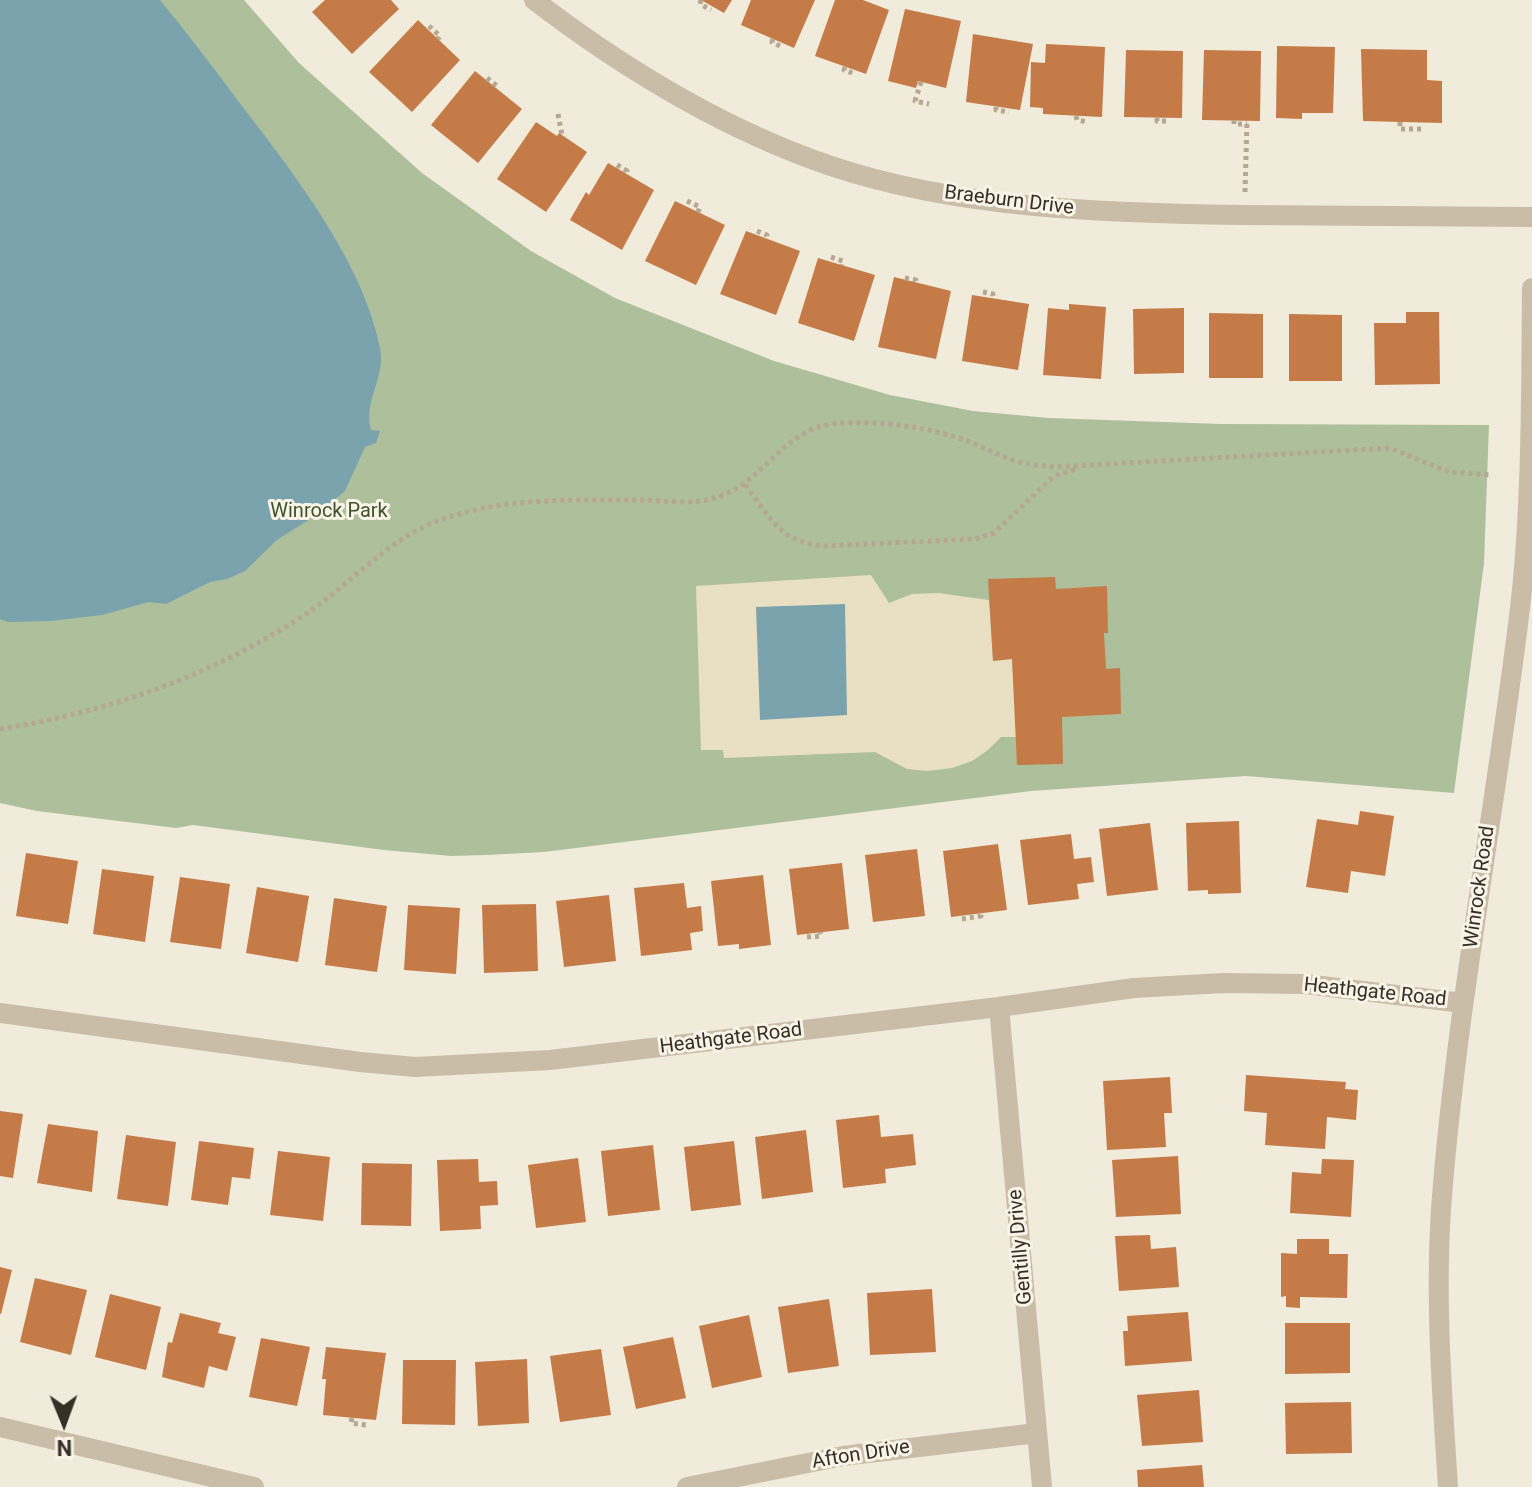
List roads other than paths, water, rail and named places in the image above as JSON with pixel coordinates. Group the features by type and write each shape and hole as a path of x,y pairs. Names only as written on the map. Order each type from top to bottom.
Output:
{"street":[{"name":"Braeburn Drive","path":"534,0 579,34 659,85 739,129 832,166 936,193 1046,208 1244,215 1532,217"},
{"name":"Winrock Road","path":"1448,1487 1437,1314 1441,1209 1463,1003 1520,607 1531,437 1532,288"},
{"name":"Heathgate Road","path":"0,1013 415,1067 550,1060 1134,988 1223,983 1305,984 1463,1003"},
{"name":"Gentilly Drive","path":"999,1007 1042,1487"},
{"path":"0,1427 254,1487"},
{"name":"Afton Drive","path":"687,1487 843,1456 1037,1433"}],"water":[{"path":"0,0 160,0 304,189 343,252 372,316 381,359 369,419 371,430 380,431 376,443 365,447 345,491 318,514 277,540 245,571 210,582 166,604 149,602 102,615 51,621 8,622 0,619"},
{"path":"845,604 847,715 760,720 756,607"}],"park label":[{"name":"Winrock Park","path":"329,512"}]}
